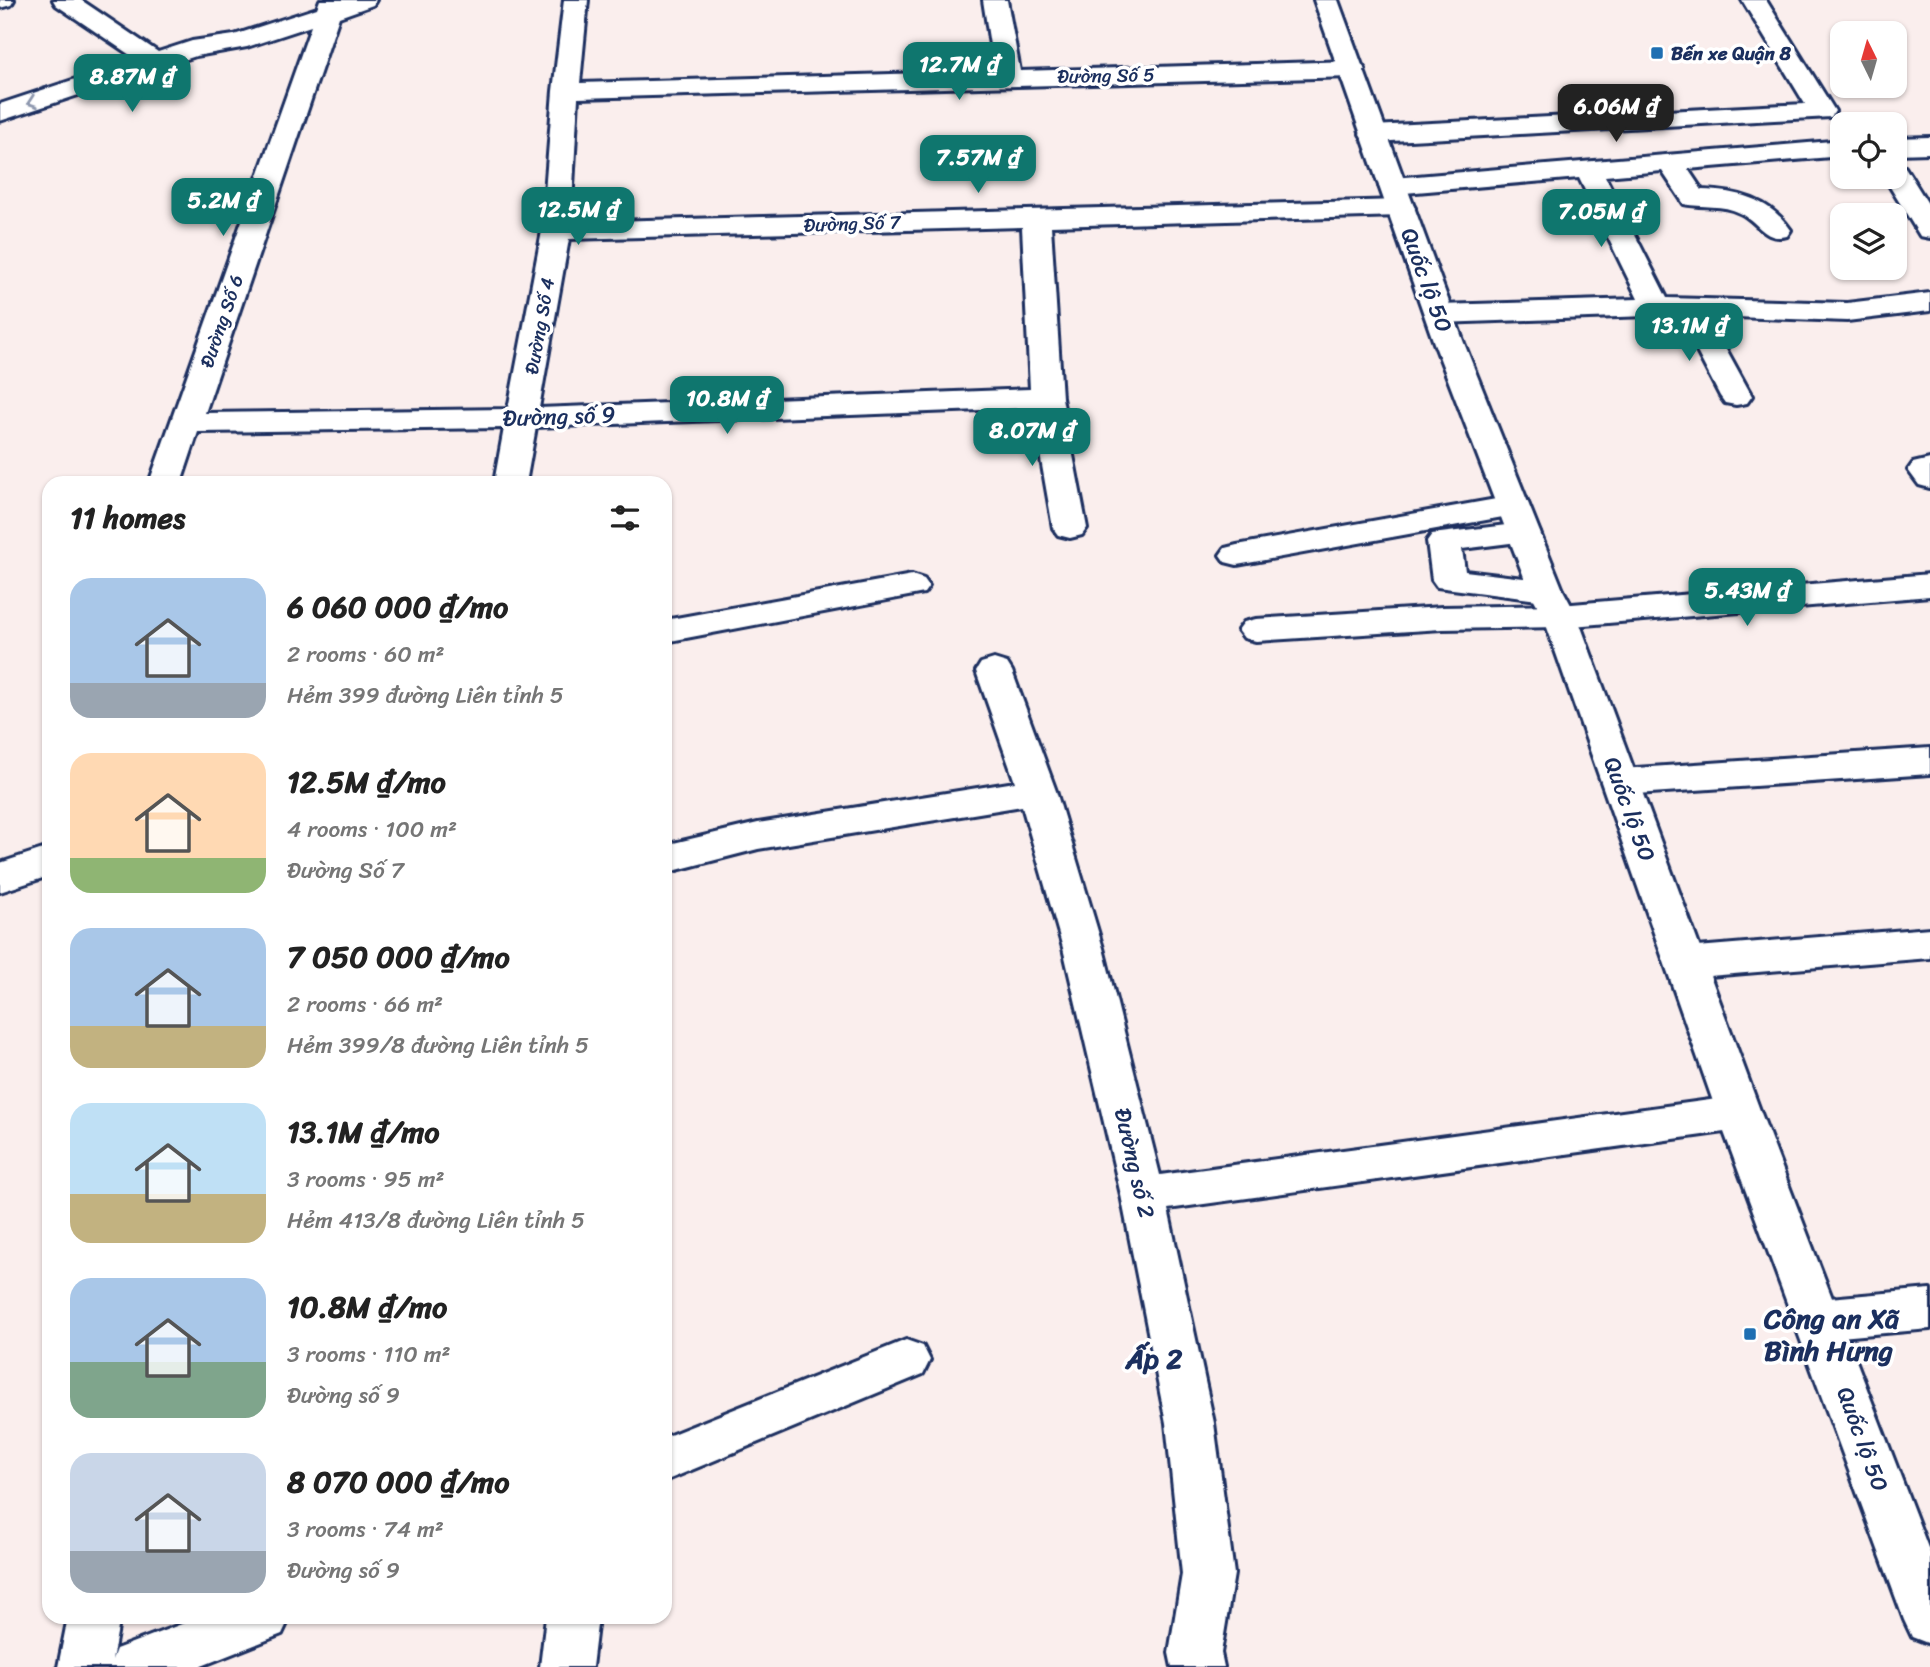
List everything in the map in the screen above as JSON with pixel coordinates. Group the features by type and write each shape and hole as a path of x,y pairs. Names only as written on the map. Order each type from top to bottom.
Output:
{"street":[{"path":"65,0 155,61"},
{"path":"0,135 210,62 239,42 331,5 364,0"},
{"name":"Đường Số 4","path":"511,476 556,231 566,91 576,0"},
{"path":"995,0 1009,77"},
{"name":"Quốc lộ 50","path":"1326,0 1439,314 1621,782 1739,1113 1930,1620"},
{"path":"1373,134 1822,111 1754,0"},
{"name":"Đường Số 6","path":"167,476 331,5"},
{"path":"0,113 192,49 239,42"},
{"name":"Đường Số 5","path":"566,91 1352,69"},
{"path":"1907,146 1930,145"},
{"name":"Đường Số 7","path":"556,231 1036,218 1397,197 1588,170 1830,149"},
{"path":"1670,163 1694,198 1735,200 1768,218 1777,230"},
{"path":"1588,170 1657,307"},
{"path":"1907,186 1922,203 1930,230"},
{"path":"1036,218 1045,398 1070,528"},
{"path":"1439,314 1688,306 1847,312 1930,302"},
{"path":"1688,306 1735,396"},
{"name":"Đường số 9","path":"185,423 523,418 1045,398"},
{"path":"1930,469 1924,470 1930,478"},
{"path":"1237,555 1518,519"},
{"path":"1518,519 1444,541 1449,580 1553,603"},
{"path":"1256,629 1442,618 1553,603 1930,584"},
{"path":"672,629 912,586"},
{"name":"Đường số 2","path":"994,671 1037,791 1083,947 1143,1195 1190,1423 1208,1574 1195,1653 1198,1667"},
{"path":"1621,782 1930,761"},
{"path":"672,857 758,836 1037,791"},
{"path":"0,878 42,863"},
{"path":"1685,963 1930,943"},
{"path":"1143,1195 1739,1113"},
{"path":"1818,1320 1930,1309"},
{"path":"672,1456 906,1360"},
{"path":"84,1667 93,1624"},
{"path":"135,1667 246,1624"},
{"path":"566,1667 571,1624"}],"place":[{"name":"Bến xe Quận 8","path":"1657,53"},
{"name":"Công an Xã Bình Hưng","path":"1750,1334"}],"district":[{"name":"Ấp 2","path":"1154,1358"}]}
